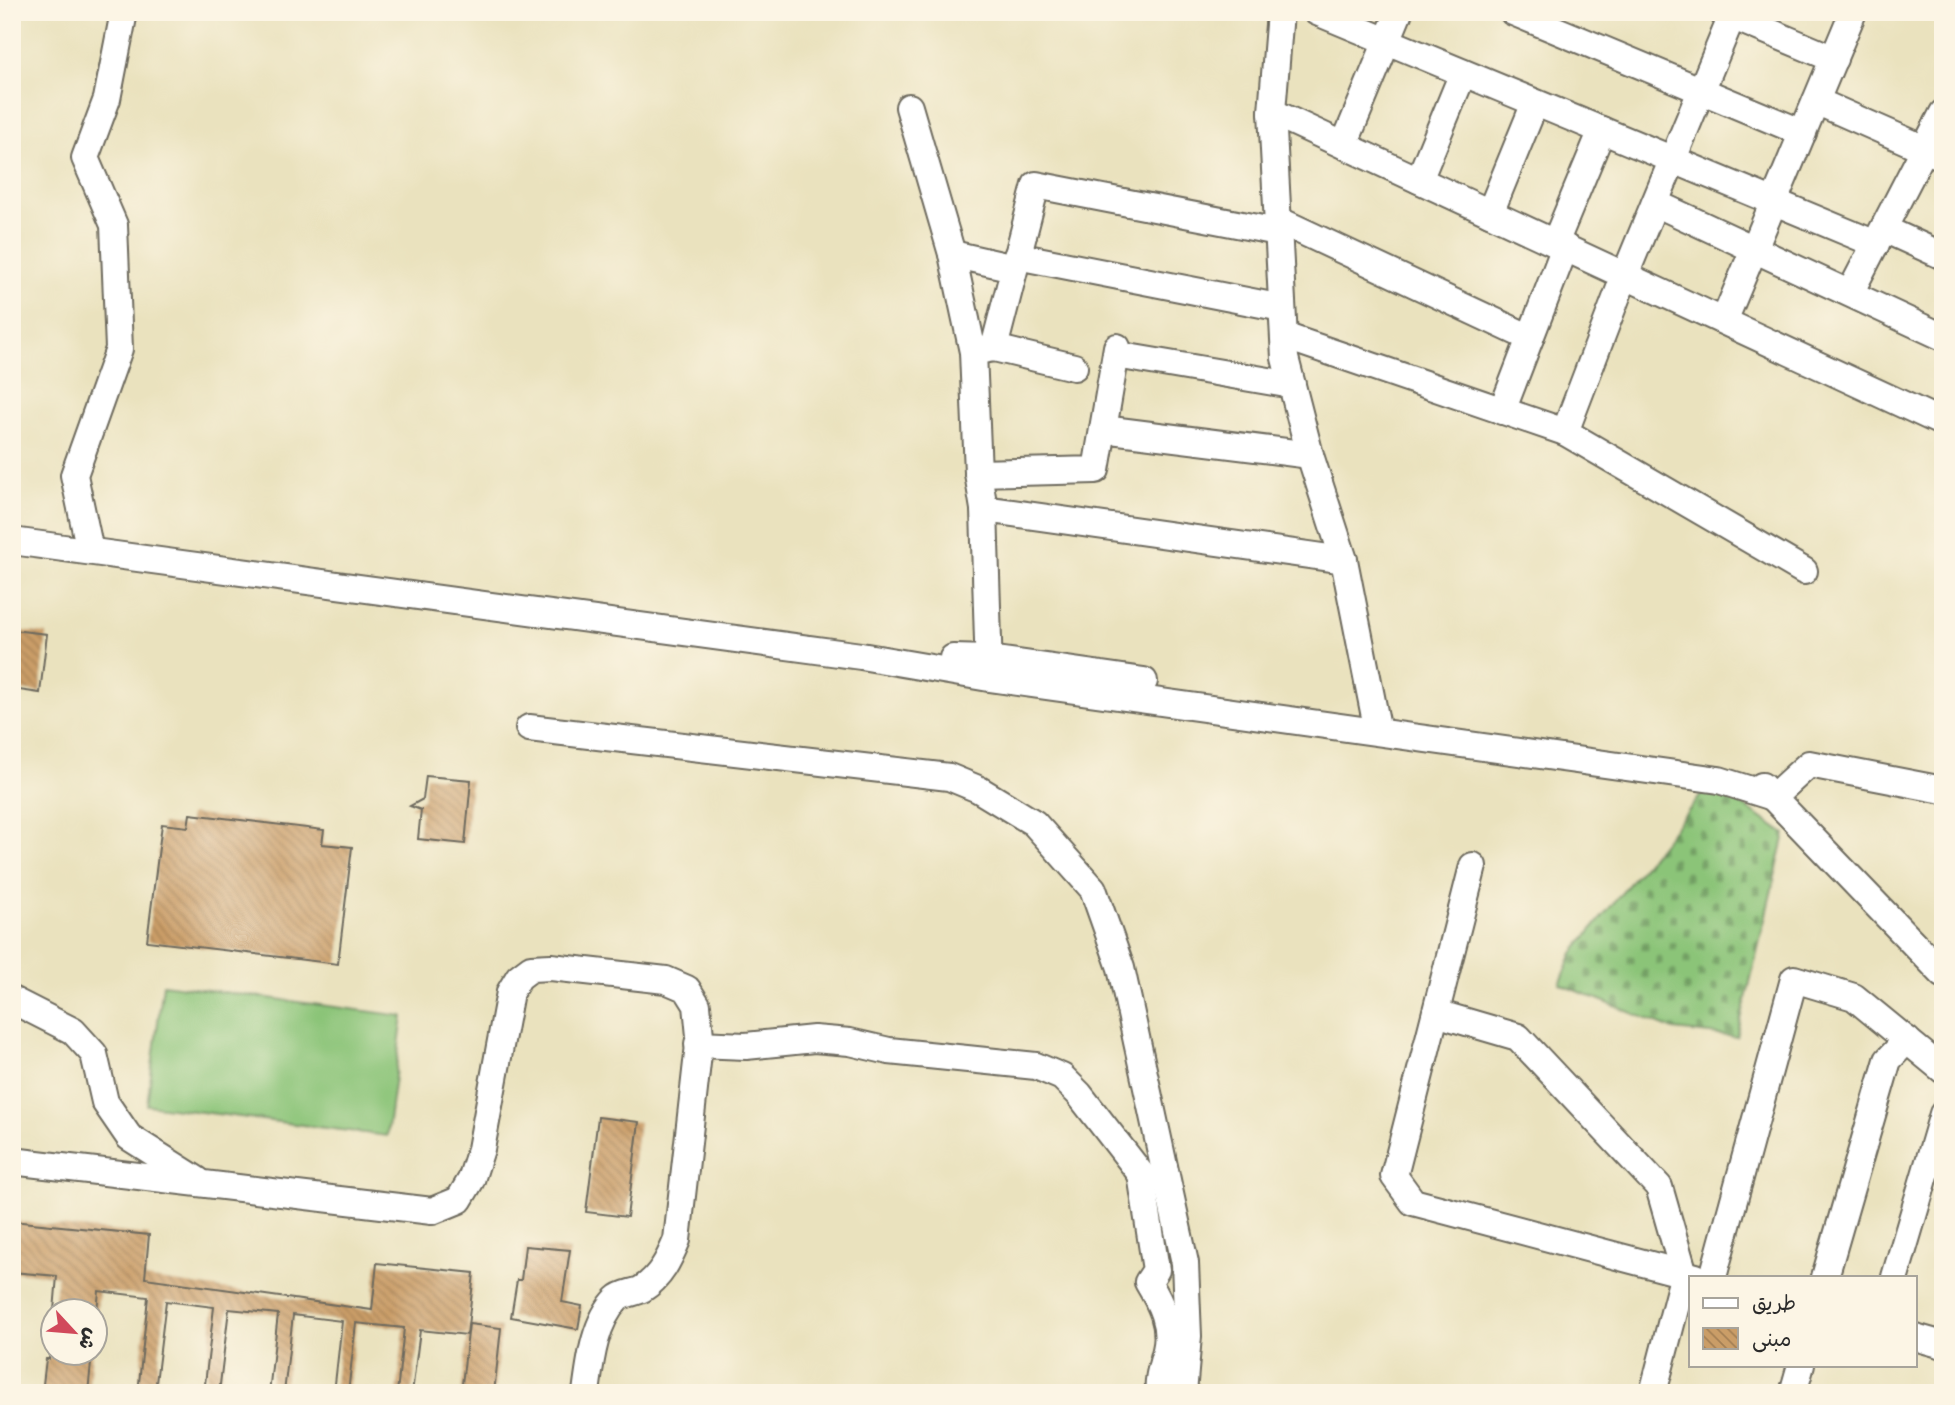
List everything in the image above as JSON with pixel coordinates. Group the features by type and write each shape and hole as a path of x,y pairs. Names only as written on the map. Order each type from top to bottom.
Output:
{"street":[{"path":"90,551 74,475 119,349 114,225 85,158 107,99 124,12"},
{"path":"1280,12 1272,112 1285,358 1310,455 1344,560 1375,723"},
{"path":"1317,12 1774,202 1943,256"},
{"path":"1344,145 1399,12"},
{"path":"1513,12 1803,133"},
{"path":"1724,321 1853,12"},
{"path":"1564,432 1625,275 1702,91 1727,14 1834,59"},
{"path":"1419,180 1463,73"},
{"path":"1816,101 1933,153"},
{"path":"1490,213 1535,103"},
{"path":"909,107 952,254 984,350"},
{"path":"1272,112 1943,423"},
{"path":"1850,293 1880,236 1933,153 1943,113"},
{"path":"1502,411 1602,130"},
{"path":"989,668 984,509 978,473 984,350 1016,262 1036,185 1278,226 1530,338"},
{"path":"1655,203 1943,337"},
{"path":"952,254 1016,262 1282,308"},
{"path":"1284,336 1564,432 1804,570"},
{"path":"984,350 1074,367"},
{"path":"978,473 1096,470 1117,351 1292,385"},
{"path":"1103,429 1310,455"},
{"path":"984,509 1344,560"},
{"path":"12,541 861,656 989,668 1375,723 1719,780 1773,797 1943,974"},
{"path":"529,728 949,777 978,789 1034,823 1093,889 1121,968 1185,1263 1188,1336 1183,1393"},
{"path":"1773,797 1809,764 1943,790"},
{"path":"1473,866 1394,1176 1413,1202 1690,1276"},
{"path":"12,1161 432,1212 459,1200 471,1180 481,1149 510,992 519,977 531,968 551,967 666,980 687,989 698,1005 700,1028 677,1240 658,1276 641,1289 618,1297 609,1310 594,1343 586,1393"},
{"path":"1713,1276 1794,979 1854,997 1943,1070"},
{"path":"12,1000 73,1031 94,1054 105,1102 129,1137 205,1184"},
{"path":"1436,1013 1518,1037 1659,1188 1690,1276"},
{"path":"698,1044 746,1046 814,1039 850,1042 889,1051 1036,1066 1062,1077 1079,1094 1141,1174 1156,1270 1148,1282 1160,1301 1167,1321 1168,1345 1158,1383 1159,1393"},
{"path":"1825,1276 1888,1060 1907,1041"},
{"path":"1895,1276 1943,1114"},
{"path":"1653,1393 1689,1279"},
{"path":"1916,1337 1943,1345"},
{"path":"1793,1393 1801,1366"}],"green space":[{"path":"1706,789 1723,792 1785,834 1737,1037 1674,1030 1560,984 1573,953"},
{"path":"163,984 403,1016 387,1136 147,1105"}],"building":[{"path":"12,630 47,634 40,693 12,689"},
{"path":"426,776 471,780 465,844 418,839 421,810 410,806 423,799"},
{"path":"190,814 324,830 322,844 352,847 338,964 147,941 162,824 188,827"},
{"path":"598,1117 639,1122 627,1217 586,1212"},
{"path":"12,1221 149,1235 145,1278 372,1310 377,1263 474,1273 467,1335 420,1330 412,1393 397,1393 404,1328 356,1323 348,1393 334,1393 342,1321 293,1315 284,1393 269,1393 278,1314 229,1309 219,1393 204,1393 214,1307 166,1301 155,1391 138,1393 148,1297 99,1291 98,1296 55,1296 57,1276 12,1272"},
{"path":"525,1246 570,1250 562,1302 582,1306 578,1329 511,1317 517,1280 521,1280"},
{"path":"469,1324 501,1328 494,1393 461,1393"},
{"path":"45,1366 91,1366 88,1393 42,1393"}]}
